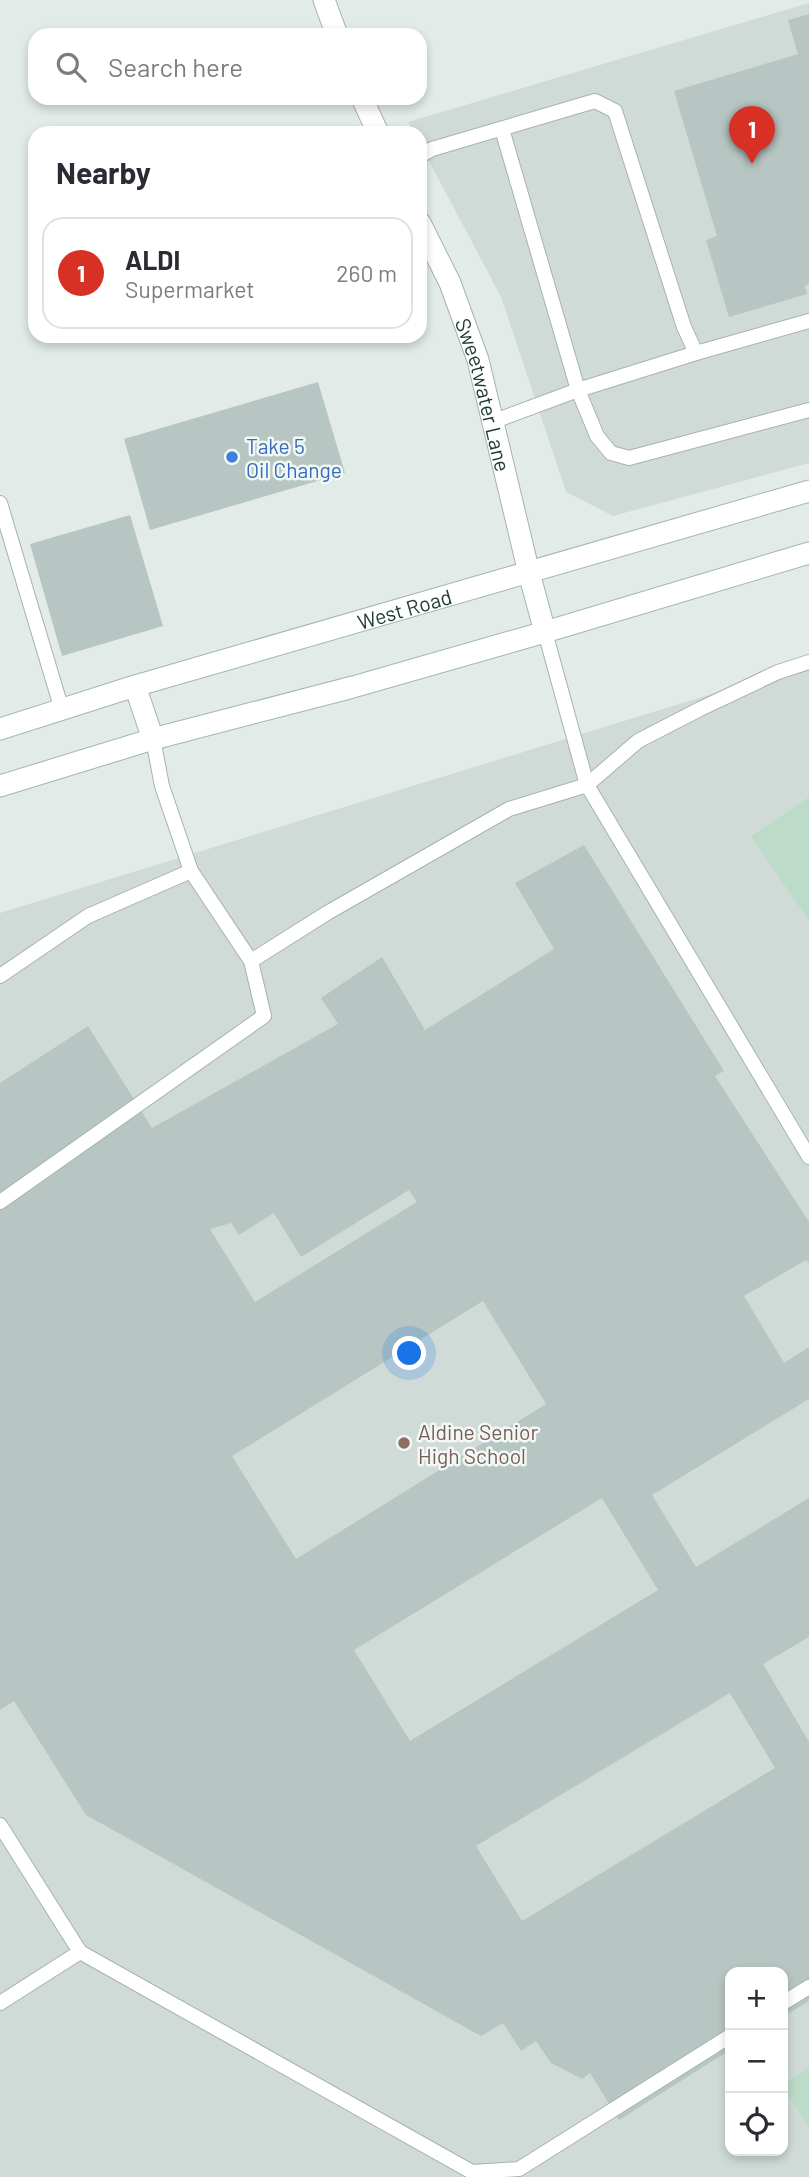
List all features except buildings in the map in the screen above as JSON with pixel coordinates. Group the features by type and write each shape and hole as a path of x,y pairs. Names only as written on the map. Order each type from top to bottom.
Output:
{"main road":[{"path":"324,0 334,28"},
{"path":"365,105 375,126"},
{"name":"Sweetwater Lane","path":"427,237 450,283 478,360 545,632"},
{"name":"West Road","path":"0,729 135,686 809,491"},
{"path":"0,786 153,739 353,687 545,632 809,553"},
{"path":"135,686 153,739"}],"lane":[{"path":"427,152 595,101 615,111 680,314 696,354"},
{"path":"502,128 578,390 597,436 611,453 629,458 809,410"},
{"path":"492,422 578,390 809,321"},
{"path":"0,503 62,710"},
{"path":"545,632 587,785 809,1157"},
{"path":"251,961 509,809 587,785 638,741 778,672 809,662"},
{"path":"0,1202 264,1016 251,961 191,871 162,786 153,739"},
{"path":"0,976 88,916 191,871"},
{"path":"0,1825 80,1952 472,2172 519,2169 725,2039"},
{"path":"0,2003 80,1952"},
{"path":"788,2000 809,1987"}],"shaded area":[{"path":"809,3 809,463 613,516 566,492 501,297 427,157 427,126 410,126 408,122"},
{"name":"Aldine Senior High School","path":"809,664 809,2177 0,2177 0,913"}],"green space":[{"path":"809,797 809,921 751,836"},
{"path":"809,2067 809,2128 788,2094 788,2081"}],"place":[{"name":"ALDI","path":"752,164"},
{"name":"Take 5 Oil Change","path":"232,457"},
{"name":"Aldine Senior High School","path":"404,1443"}]}
